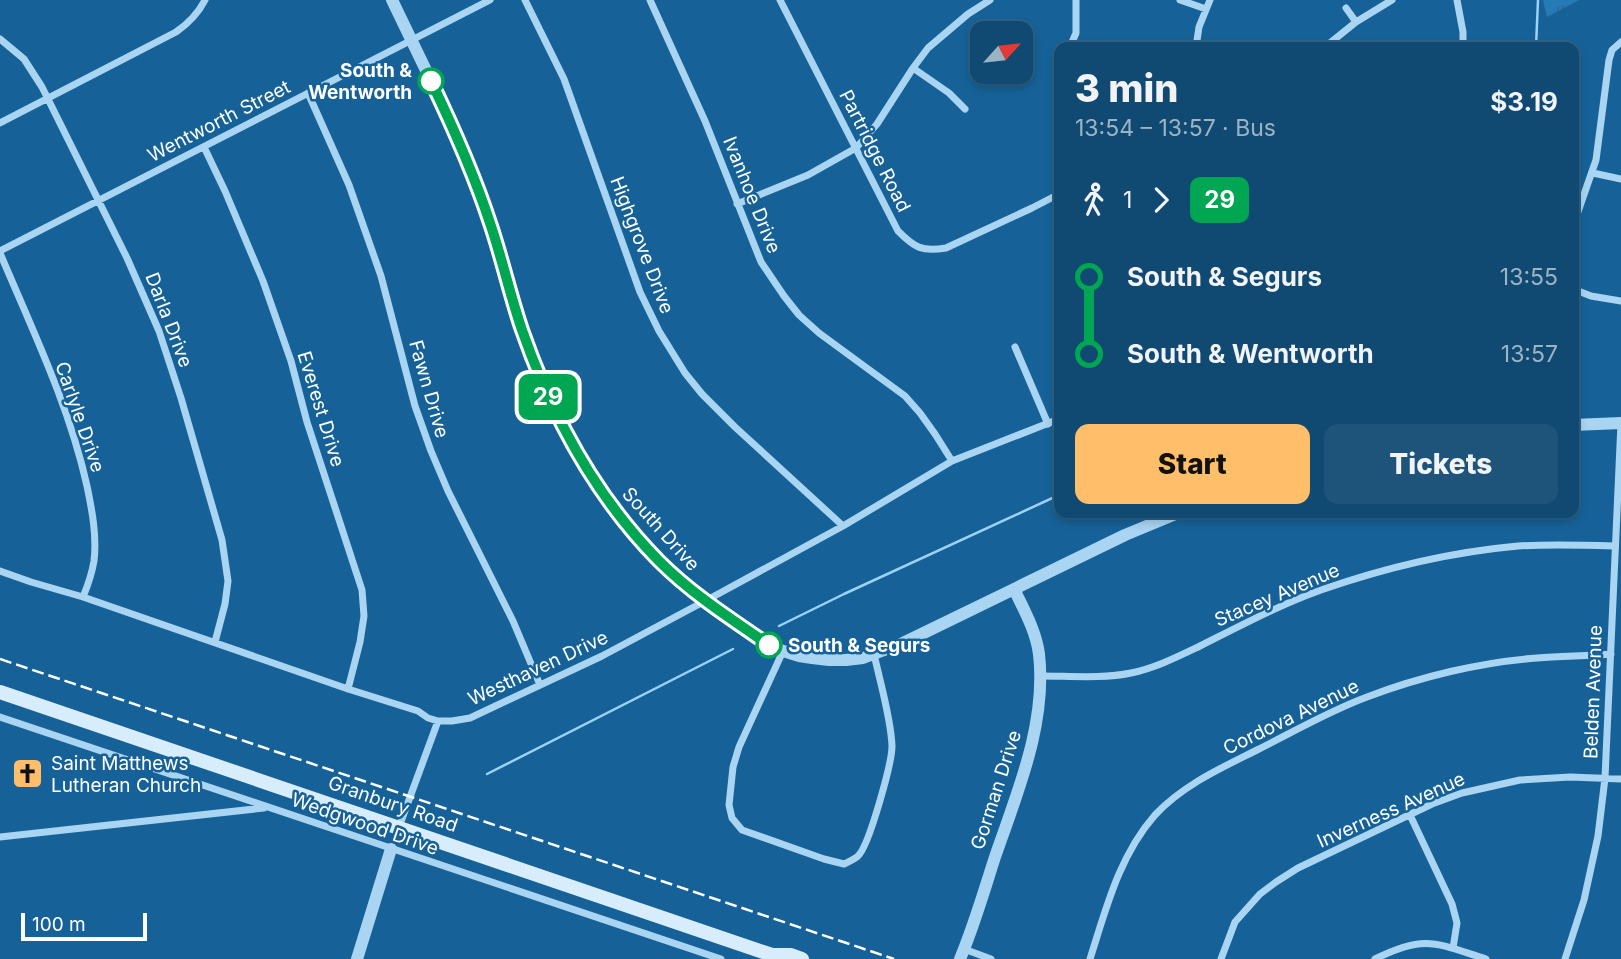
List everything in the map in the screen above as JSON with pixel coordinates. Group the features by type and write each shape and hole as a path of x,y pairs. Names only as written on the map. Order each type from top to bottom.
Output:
{"main road":[{"name":"Granbury Road","path":"0,692 775,957 791,955 802,959"}],"street":[{"path":"0,123 176,32 199,11 205,0"},
{"name":"South Drive","path":"391,0 451,122 490,223 525,339 550,403 566,433 603,494 658,560 685,585 769,645 799,656 829,660 863,658 910,640 1125,535 1166,518"},
{"name":"Wentworth Street","path":"0,252 491,0"},
{"name":"Highgrove Drive","path":"525,0 564,79 640,292 659,331 685,373 702,394 843,526"},
{"name":"Ivanhoe Drive","path":"650,0 700,109 761,262 799,315 819,333 905,396 920,413 952,461"},
{"name":"Partridge Road","path":"780,0 898,231 910,243 920,249 946,248 1054,197"},
{"path":"737,204 808,175 856,148 877,124 928,48 968,13 990,0"},
{"path":"1072,42 1076,33 1076,0"},
{"path":"1180,0 1206,9"},
{"path":"1197,42 1199,27 1210,0"},
{"path":"1331,42 1356,22 1392,0"},
{"path":"1457,0 1463,42"},
{"path":"1346,8 1356,22"},
{"name":"Darla Drive","path":"0,39 23,59 48,98 127,258 159,331 222,540 228,581 215,642"},
{"path":"1579,210 1596,160 1609,60 1612,50 1621,42"},
{"path":"913,68 949,93 965,109"},
{"name":"Fawn Drive","path":"308,93 349,186 381,276 415,406 431,451 513,621 540,685"},
{"name":"Everest Drive","path":"204,147 263,281 291,361 307,422 362,590 364,616 348,689"},
{"path":"1593,173 1621,180"},
{"name":"Carlyle Drive","path":"0,252 56,386 84,474 94,530 94,559 83,597"},
{"path":"1579,291 1621,301"},
{"path":"1015,347 1048,424"},
{"name":"Westhaven Drive","path":"438,721 470,718 602,656 843,526 952,461 1054,421"},
{"path":"1579,425 1621,422"},
{"name":"Belden Avenue","path":"1565,959 1584,900 1598,836 1605,778 1621,422"},
{"name":"Stacey Avenue","path":"1040,676 1129,673 1158,665 1319,591 1411,564 1519,546 1614,546"},
{"path":"0,571 418,711 438,721 399,827"},
{"name":"Gorman Drive","path":"962,954 1036,727 1039,652 1031,626 1014,590"},
{"path":"783,652 733,767 729,805 732,818 742,830 837,864 844,864 859,855 866,843 891,759 892,745 874,654"},
{"name":"Cordova Avenue","path":"1090,959 1112,891 1136,840 1156,814 1202,778 1357,701 1436,675 1536,658 1611,654"},
{"name":"Wedgwood Drive","path":"0,717 721,959"},
{"name":"Inverness Avenue","path":"1221,959 1235,922 1260,894 1276,881 1410,815 1462,793 1507,782 1570,777 1621,779"},
{"path":"0,837 268,807"},
{"path":"1410,815 1452,904 1457,923 1453,948"},
{"path":"358,959 391,849"},
{"path":"1375,959 1409,944 1426,943 1441,944 1486,959"},
{"path":"962,954 991,959"}],"green space":[{"path":"1543,0 1579,0 1547,17"}],"waterway":[{"path":"1536,42 1538,0"},
{"path":"779,626 1054,497"},
{"path":"487,774 733,649"}],"railway":[{"path":"0,659 894,959"}],"bus line":[{"name":"29","path":"431,81 451,122 490,223 534,363 550,403 582,461 603,494 658,560 685,585 769,645"}],"place":[{"name":"South & Wentworth","path":"431,81"},
{"name":"South & Segurs","path":"769,645"},
{"name":"Saint Matthews Lutheran Church","path":"28,774"}]}
